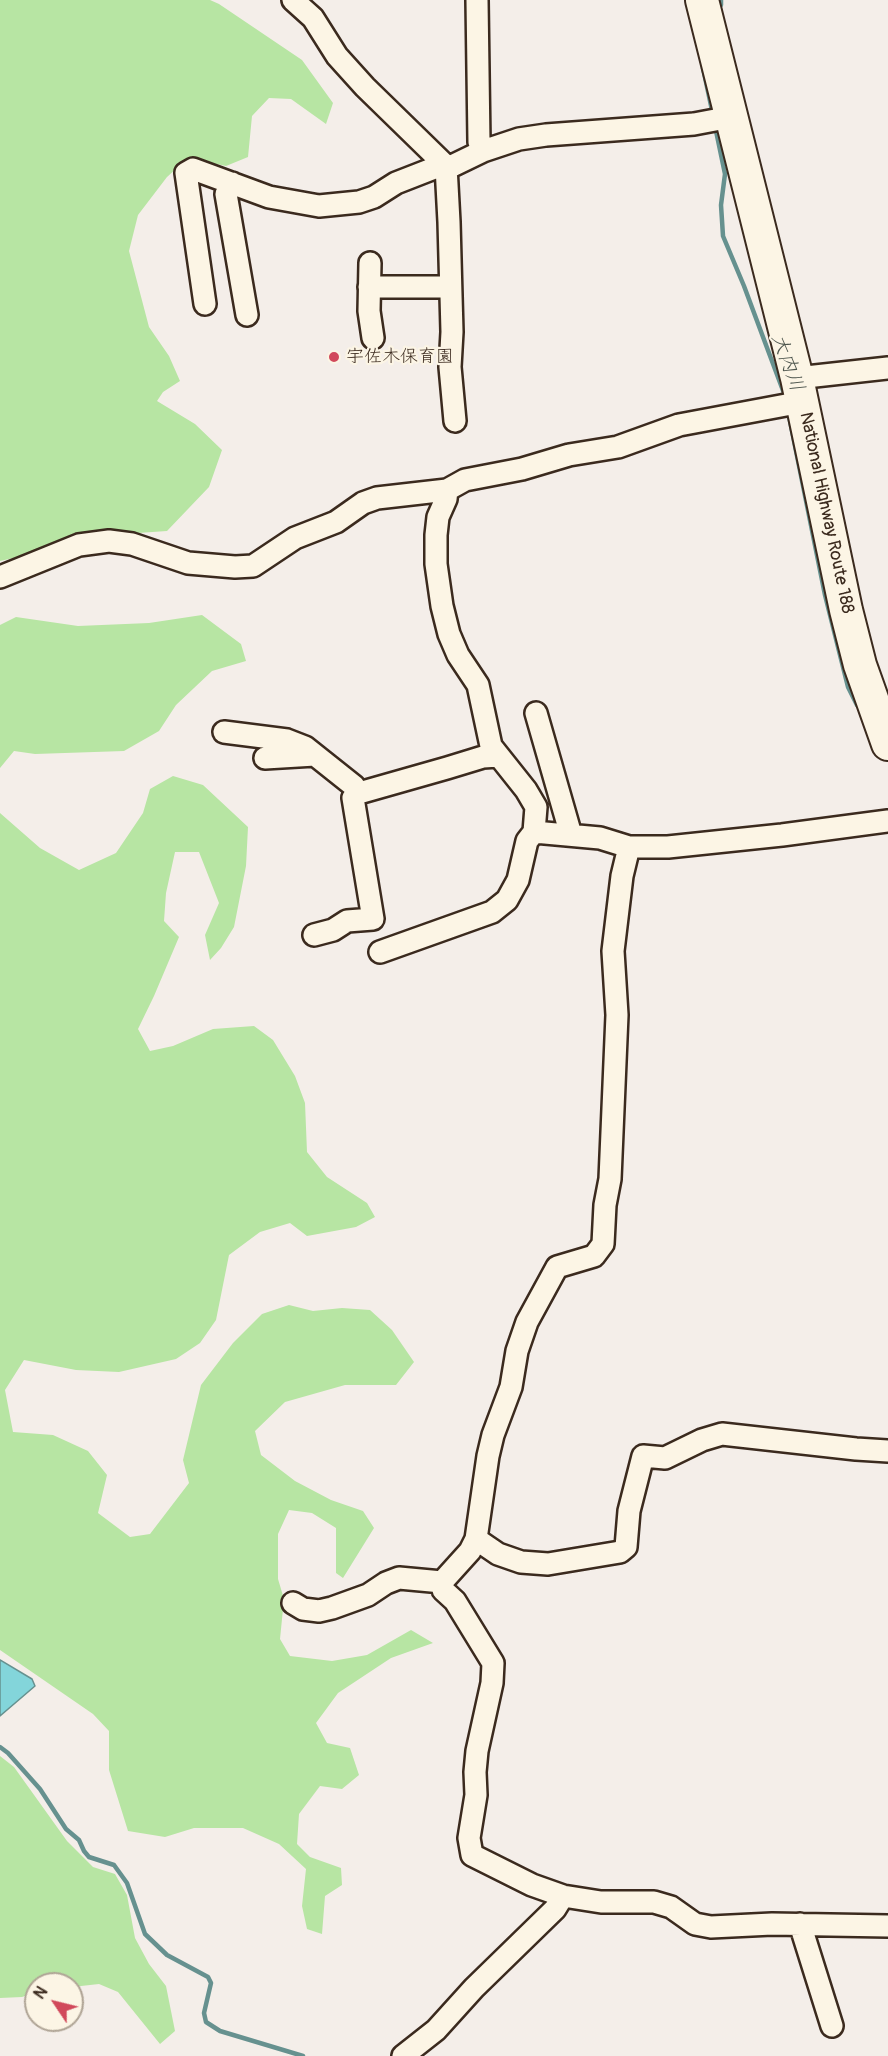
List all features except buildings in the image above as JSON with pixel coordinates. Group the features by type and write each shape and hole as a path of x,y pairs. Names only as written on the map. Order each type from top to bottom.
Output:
{"highway":[{"name":"National Highway Route 188","path":"702,0 799,390 849,621 860,665 888,744"}],"street":[{"path":"292,0 313,18 328,44 358,80 446,166 449,212 450,368 455,421"},
{"path":"477,0 479,142 483,151"},
{"path":"205,304 186,173 194,169 269,197 319,206 359,202 374,197 396,183 437,167 452,166 483,151 519,139 694,124 730,117"},
{"path":"232,183 226,194 247,315"},
{"path":"370,263 369,311 373,338"},
{"path":"369,287 450,287"},
{"path":"0,577 79,545 110,541 132,544 188,563 235,567 253,566 295,538 336,522 363,503 377,498 447,490 465,480 522,470 569,456 618,447 679,425 799,390 888,368"},
{"path":"380,952 492,912 507,900 518,880 527,841 534,832 537,807 491,746 478,685 458,656 449,634 436,564 438,517 446,499 447,490"},
{"path":"536,713 571,835"},
{"path":"224,732 287,740 305,747 354,786 359,793"},
{"path":"265,758 315,755"},
{"path":"314,934 333,930 347,921 373,919 353,798 359,793 483,757 499,756"},
{"path":"534,832 600,838 629,848 668,847 782,835 888,820"},
{"path":"629,848 622,876 613,951 616,1026 610,1179 605,1206 603,1244 594,1256 557,1267 527,1323 517,1351 511,1387 493,1435 488,1456 476,1539 470,1551 442,1582 443,1590 455,1601 493,1663 492,1683 474,1772 476,1795 469,1838 472,1855 532,1885 563,1896 601,1902 654,1902 671,1907 695,1924 711,1927 772,1924 888,1926"},
{"path":"476,1539 498,1554 521,1562 548,1564 620,1552 626,1547 629,1511 643,1456 665,1458 702,1440 722,1434 888,1451"},
{"path":"293,1603 303,1609 320,1611 368,1595 386,1583 399,1578 442,1582"},
{"path":"403,2056 436,2030 474,1988 555,1909 563,1896"},
{"path":"800,1924 831,2026"}],"green space":[{"path":"0,0 210,0 302,60 333,103 326,124 291,99 269,98 252,116 248,157 226,166 188,158 167,177 138,215 129,251 149,327 169,356 180,381 163,392 157,401 195,424 222,450 209,487 167,531 123,534 0,561"},
{"path":"202,615 241,644 246,661 212,671 176,705 159,731 124,751 35,754 14,751 0,768 0,625 16,617 78,626 149,623"},
{"path":"173,776 203,785 248,827 246,866 234,927 221,948 210,960 205,935 219,903 199,852 175,852 166,893 164,921 179,937 138,1029 150,1051 173,1046 213,1029 254,1026 273,1040 295,1076 305,1103 307,1152 327,1177 367,1203 375,1217 356,1227 307,1236 290,1223 260,1232 229,1255 216,1320 200,1343 176,1359 119,1372 76,1370 24,1360 5,1390 13,1432 53,1435 88,1451 107,1475 98,1513 130,1537 150,1534 189,1483 183,1460 201,1385 233,1343 262,1314 289,1305 313,1311 342,1308 370,1310 392,1330 414,1362 396,1385 345,1385 285,1402 255,1431 261,1455 295,1481 331,1500 363,1511 374,1528 343,1578 336,1573 336,1528 312,1513 289,1510 278,1534 278,1579 284,1599 280,1639 290,1656 332,1661 367,1655 411,1630 433,1643 391,1658 338,1693 316,1723 327,1743 350,1748 359,1775 342,1789 320,1786 299,1814 297,1844 310,1857 341,1868 342,1885 325,1896 322,1934 307,1929 302,1906 306,1869 279,1844 243,1828 194,1828 165,1837 128,1831 109,1770 109,1731 93,1714 0,1650 0,813 40,848 79,870 116,853 143,813 150,789"},
{"path":"0,1756 14,1767 67,1841 93,1867 115,1874 127,1895 135,1938 149,1964 166,1986 175,2031 160,2044 118,1992 99,1984 84,1986 84,1972 24,1972 24,1996 0,1998"}],"water":[{"path":"0,1660 32,1679 35,1686 0,1716"}],"waterway":[{"name":"大内川","path":"721,0 721,5"},
{"name":"大内川","path":"703,68 713,115"},
{"name":"大内川","path":"715,126 725,174 721,205 723,236 785,396"},
{"name":"大内川","path":"789,416 825,595 848,687 857,705"},
{"path":"0,1747 40,1789 66,1829 79,1840 89,1857 114,1865 127,1883 145,1934 167,1955 208,1977 211,1983 204,2013 206,2022 220,2031 303,2056"}],"place":[{"name":"宇佐木保育園","path":"334,357"}]}
